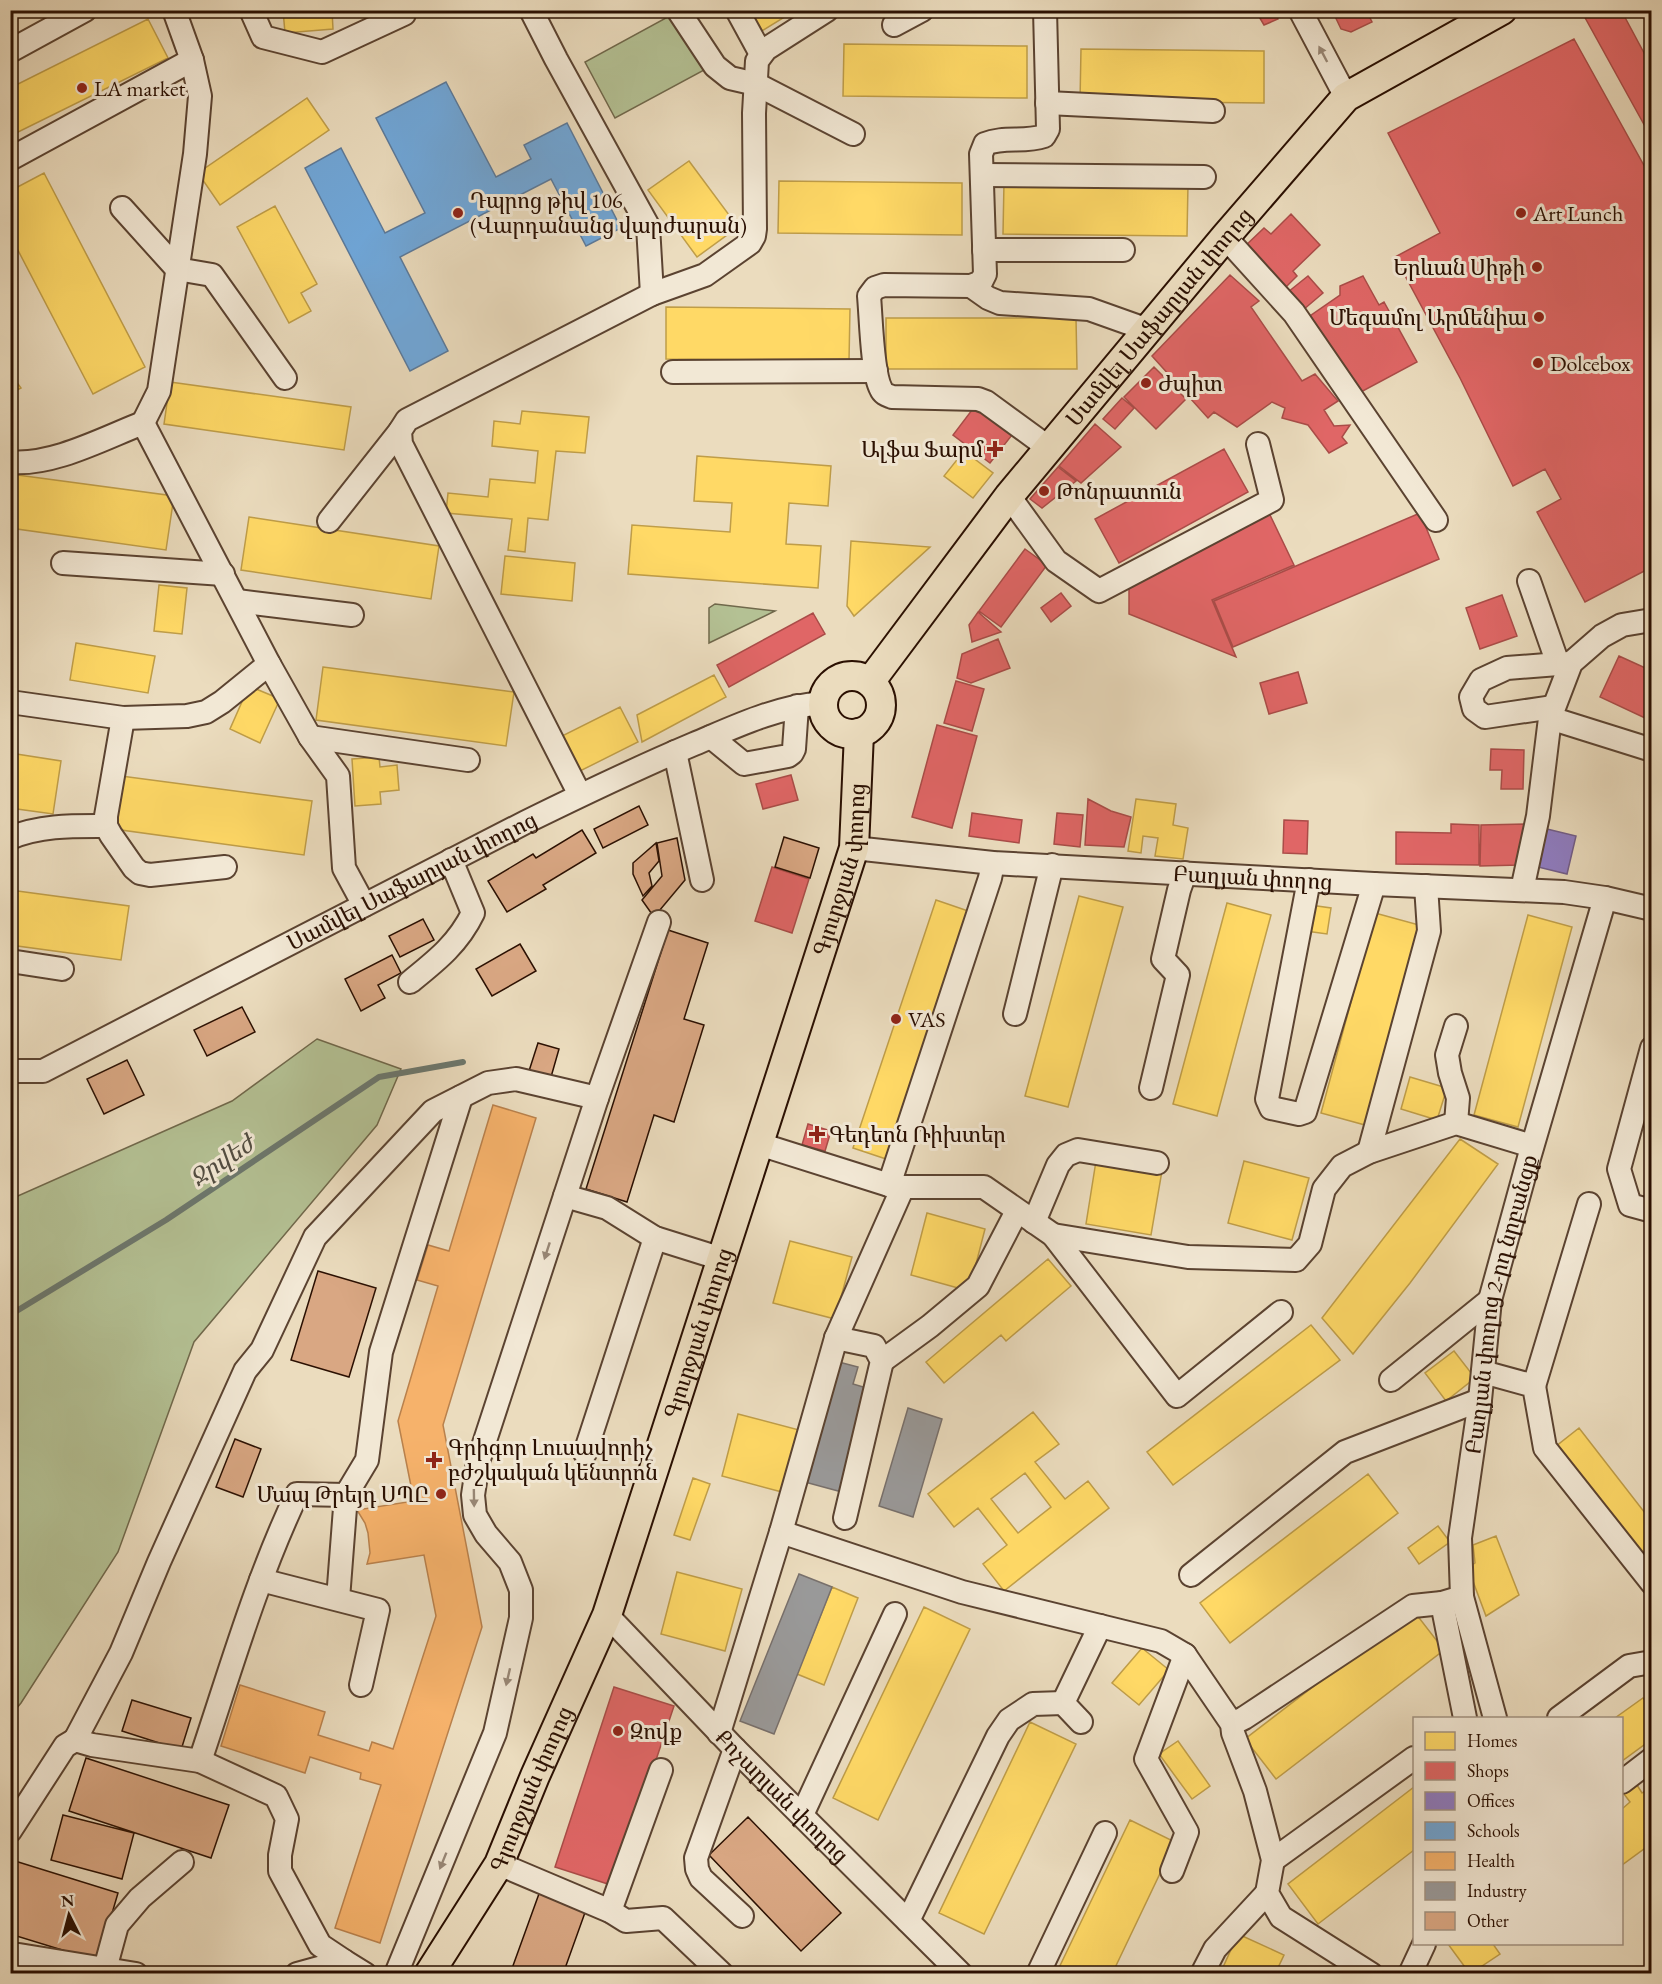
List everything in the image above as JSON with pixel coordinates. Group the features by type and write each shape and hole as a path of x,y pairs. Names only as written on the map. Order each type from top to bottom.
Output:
{"main road":[{"name":"Սամվել Սաֆարյան փողոց","path":"870,682 1009,496 1225,237 1346,97 1502,10"},
{"path":"844,677 862,678 870,682 880,698 881,707 879,716 867,730 859,733 850,734 833,727 823,712 810,704 825,694 836,680 844,677"},
{"name":"Գյուրջյան փողոց","path":"429,1974 499,1864 535,1776 607,1615 854,848 859,733"}],"street":[{"path":"10,51 85,10"},
{"path":"10,462 23,463 50,459 143,423 159,391 195,154 200,96 192,60 174,10"},
{"path":"251,10 263,37 322,52 404,14 405,10"},
{"path":"531,10 648,226 652,294"},
{"path":"678,10 715,66 730,78 756,84 853,134"},
{"path":"737,10 760,54"},
{"path":"329,520 407,420 652,294 705,275 750,243 754,236 757,61 760,54 827,10"},
{"path":"894,25 922,10"},
{"path":"1045,10 1048,129 1044,136 1034,140 994,140 985,144 981,154 985,274 981,282 971,286 884,285 875,288 869,296 876,371 880,388 884,394 892,397 978,399 986,402 1049,448"},
{"path":"1300,10 1346,97"},
{"path":"10,159 192,60"},
{"path":"1047,103 1213,111"},
{"path":"982,175 1204,177"},
{"path":"122,208 177,269 212,275 285,378"},
{"path":"1225,237 1294,313 1436,520"},
{"path":"984,250 1123,250"},
{"path":"971,286 1000,303 1089,309 1148,330"},
{"path":"673,372 876,371"},
{"path":"143,423 269,664 310,737 338,776 344,868 364,905"},
{"path":"400,431 401,444 580,795"},
{"path":"1009,496 1056,561 1099,591 1272,500 1258,444"},
{"path":"63,563 223,574"},
{"path":"1522,890 1538,816 1552,712 1565,663 1529,581"},
{"path":"237,602 352,615"},
{"path":"1652,620 1622,625 1602,636 1565,663 1507,668 1481,680 1471,697 1474,709 1485,717 1552,712 1652,750"},
{"path":"10,702 123,718 187,716 206,712 222,702 269,664"},
{"path":"711,736 744,764 788,756 794,749 810,704"},
{"name":"Սամվել Սաֆարյան փողոց","path":"10,1071 43,1071 580,795 757,717 810,704"},
{"path":"123,718 106,826 134,868 140,873 150,875 225,867"},
{"path":"310,737 468,760"},
{"path":"675,752 702,880"},
{"path":"10,838 27,831 67,826 106,826"},
{"name":"Բաղյան փողոց","path":"854,848 993,862 1374,884 1522,890 1605,898 1652,909"},
{"path":"410,982 444,955 466,929 473,913 451,860"},
{"path":"719,1733 781,1532 837,1338 896,1186 993,862"},
{"path":"1015,1014 1052,865"},
{"path":"1151,1088 1178,975 1163,959 1185,873"},
{"path":"1309,880 1267,1099 1271,1108 1299,1114 1305,1112 1374,884"},
{"path":"1369,1152 1429,931 1426,886"},
{"name":"Բաղյան փողոց 2-րդ նրբանցք","path":"1494,1717 1452,1600 1480,1400 1490,1300 1532,1146 1605,898"},
{"path":"396,1974 495,1733 521,1618 521,1590 510,1562 486,1534 475,1515 473,1495 478,1462 597,1098 659,922"},
{"path":"10,962 62,969"},
{"path":"1456,1026 1447,1055 1458,1098 1456,1123"},
{"path":"1652,1048 1619,1169 1630,1205 1652,1211"},
{"path":"10,1831 64,1746 75,1740 121,1653 159,1562 245,1371 262,1350 315,1237 433,1111 488,1083 516,1079 597,1098"},
{"path":"338,1599 346,1495 367,1460 381,1352 461,1097"},
{"path":"1053,1235 1188,1257 1296,1260 1310,1244 1324,1189 1342,1166 1369,1152 1456,1123 1532,1146"},
{"path":"759,1144 896,1186 984,1187 1053,1235 1177,1396 1281,1312"},
{"path":"845,1518 882,1361 930,1326 978,1286 1066,1155 1078,1149 1157,1163"},
{"path":"565,1196 607,1208 655,1238 722,1259"},
{"path":"1589,1204 1534,1386 1545,1448 1652,1583"},
{"path":"585,1453 655,1238"},
{"path":"1391,1380 1490,1300"},
{"path":"837,1338 874,1346 882,1361"},
{"path":"1483,1372 1534,1386"},
{"path":"1191,1575 1345,1452 1480,1400"},
{"path":"200,1761 261,1580 282,1525 297,1494 346,1495"},
{"path":"781,1532 962,1592 1161,1641 1185,1655 1232,1724 1233,1733 1255,1791 1273,1860 1267,1893 1215,1949 1202,1974"},
{"path":"261,1580 378,1610 361,1685"},
{"path":"1232,1724 1413,1606 1452,1600 1465,1717"},
{"path":"802,1815 895,1614"},
{"name":"Քոչարյան փողոց","path":"607,1615 719,1733 961,1974"},
{"path":"1063,1703 1100,1626"},
{"path":"1172,1871 1187,1832 1146,1759 1185,1655"},
{"path":"1562,1717 1629,1666 1652,1662"},
{"path":"908,1921 998,1736 1010,1720 1033,1704 1063,1703 1081,1722"},
{"path":"75,1740 92,1745 200,1761 276,1796 287,1819 280,1855 280,1871 320,1945 365,1974"},
{"path":"735,1749 696,1858 701,1878 742,1916"},
{"path":"1273,1860 1413,1759"},
{"path":"1623,1781 1652,1759"},
{"path":"610,1911 661,1770"},
{"path":"1038,1974 1105,1833"},
{"path":"105,1969 117,1925 140,1898 182,1862"},
{"path":"499,1864 610,1911 626,1921 663,1918 722,1974"},
{"path":"1267,1893 1281,1917 1371,1974"},
{"path":"1410,1974 1424,1945"},
{"path":"10,1956 19,1955 136,1974"},
{"path":"297,1974 344,1961"}],"green space":[{"path":"675,13 706,69 615,118 585,62"},
{"path":"715,604 775,611 709,643 709,608"},
{"path":"317,1039 401,1069 377,1125 194,1342 118,1552 11,1715 11,1199 232,1101"}],"building: Homes":[{"path":"283,10 332,10 333,29 285,33"},
{"path":"749,10 796,10 760,32"},
{"path":"148,19 168,58 10,136 10,88"},
{"path":"844,44 1027,46 1027,98 843,96"},
{"path":"1081,49 1264,51 1264,103 1080,101"},
{"path":"307,98 329,130 220,205 198,173"},
{"path":"689,161 738,227 697,257 648,190"},
{"path":"44,173 145,367 93,394 10,235 10,191"},
{"path":"779,181 962,183 962,235 778,233"},
{"path":"1004,182 1188,184 1187,236 1003,234"},
{"path":"275,206 317,284 301,293 311,311 289,323 237,227"},
{"path":"666,307 850,309 849,361 666,359"},
{"path":"886,318 1076,318 1077,369 886,369"},
{"path":"10,373 21,388 10,394"},
{"path":"170,382 351,407 344,450 164,424"},
{"path":"522,411 589,417 585,453 556,451 548,520 528,518 525,552 508,550 512,519 446,513 448,493 488,497 490,479 535,483 538,451 492,446 494,421 520,424"},
{"path":"964,451 993,473 973,498 944,476"},
{"path":"697,456 831,466 828,506 789,503 786,544 821,546 818,588 628,574 632,525 730,532 732,503 694,501"},
{"path":"10,474 174,496 166,550 10,528"},
{"path":"249,517 439,546 431,599 241,570"},
{"path":"851,541 930,547 854,616 847,606"},
{"path":"505,556 575,563 572,601 501,594"},
{"path":"159,585 187,588 182,634 154,631"},
{"path":"76,643 155,656 148,693 70,680"},
{"path":"323,667 514,692 506,746 316,720"},
{"path":"714,675 726,697 642,742 637,715"},
{"path":"249,686 280,699 260,743 230,729"},
{"path":"620,707 638,742 574,774 556,739"},
{"path":"10,753 61,761 53,814 10,808"},
{"path":"379,757 380,767 397,765 399,790 380,792 381,804 355,806 352,759"},
{"path":"121,776 312,801 304,855 114,829"},
{"path":"1136,799 1176,804 1173,825 1188,828 1183,859 1155,856 1158,838 1143,836 1141,853 1128,851"},
{"path":"10,890 129,906 121,960 10,945"},
{"path":"1079,896 1123,907 1068,1107 1025,1096"},
{"path":"936,900 974,913 892,1161 853,1148"},
{"path":"1227,903 1271,915 1217,1116 1173,1104"},
{"path":"1310,905 1331,908 1327,934 1306,931"},
{"path":"1375,913 1419,925 1365,1125 1321,1113"},
{"path":"1528,915 1572,927 1518,1127 1474,1115"},
{"path":"1410,1077 1447,1088 1437,1120 1401,1109"},
{"path":"1460,1139 1498,1164 1410,1283 1353,1354 1322,1318"},
{"path":"1096,1161 1162,1171 1151,1235 1086,1224"},
{"path":"1244,1161 1309,1178 1292,1240 1228,1223"},
{"path":"927,1213 985,1229 969,1291 911,1275"},
{"path":"790,1241 852,1257 835,1319 773,1303"},
{"path":"1048,1259 1071,1286 1006,1341 1001,1335 944,1383 926,1362"},
{"path":"1311,1325 1340,1360 1173,1485 1147,1452"},
{"path":"1454,1351 1475,1378 1446,1401 1425,1373"},
{"path":"1033,1412 1059,1444 1035,1462 1065,1499 1088,1481 1109,1508 1004,1591 983,1564 1007,1545 978,1508 954,1527 928,1494","holes":["1025,1473 1051,1507 1018,1533 991,1499"]},
{"path":"738,1414 799,1430 782,1492 722,1476"},
{"path":"1579,1428 1652,1522 1652,1546 1639,1556 1555,1447"},
{"path":"1368,1474 1398,1513 1230,1643 1200,1603"},
{"path":"693,1478 710,1484 690,1540 674,1535"},
{"path":"1438,1526 1450,1542 1419,1564 1408,1548"},
{"path":"1496,1536 1519,1595 1486,1616 1468,1568 1475,1563 1473,1545"},
{"path":"677,1572 742,1589 725,1651 661,1634"},
{"path":"832,1587 858,1598 824,1685 797,1674"},
{"path":"924,1607 970,1629 878,1820 833,1798"},
{"path":"1413,1610 1444,1650 1276,1779 1245,1739"},
{"path":"1142,1648 1169,1670 1139,1705 1112,1683"},
{"path":"1643,1698 1652,1709 1652,1739 1623,1760 1623,1717 1616,1717"},
{"path":"1030,1722 1076,1744 984,1934 939,1913"},
{"path":"1178,1741 1210,1786 1192,1799 1159,1754"},
{"path":"1637,1785 1642,1793 1652,1786 1652,1843 1623,1864 1623,1808 1630,1802 1624,1794"},
{"path":"1413,1788 1413,1851 1318,1924 1288,1884"},
{"path":"1130,1820 1175,1842 1112,1974 1056,1974"},
{"path":"1238,1934 1284,1955 1275,1974 1220,1974"},
{"path":"1449,1945 1494,1945 1500,1954 1470,1974"}],"building: Shops":[{"path":"1255,10 1273,10 1278,19 1264,25"},
{"path":"1332,10 1366,10 1372,22 1351,32 1341,29"},
{"path":"1589,10 1621,10 1650,64 1652,63 1652,139 1583,14"},
{"name":"Մեգամոլ Արմենիա","path":"1574,39 1652,180 1652,567 1585,602 1537,512 1561,499 1545,469 1513,486 1460,378 1395,257 1440,233 1388,133"},
{"path":"1291,214 1320,245 1293,271 1297,276 1282,291 1242,249 1264,228 1271,234"},
{"path":"1230,275 1259,301 1251,307 1302,381 1315,374 1338,401 1324,410 1334,426 1350,425 1342,437 1347,443 1329,453 1308,425 1282,418 1285,408 1272,402 1237,427 1214,412 1208,418 1152,356"},
{"path":"1308,276 1323,293 1303,310 1288,292"},
{"path":"1363,276 1379,305 1384,302 1417,362 1359,393 1307,318 1340,295 1340,286"},
{"path":"1154,367 1186,399 1156,429 1124,397"},
{"path":"1122,398 1134,408 1115,429 1103,419"},
{"path":"975,406 1012,435 990,463 953,435"},
{"path":"1095,424 1121,447 1081,483 1059,466"},
{"path":"1224,449 1248,492 1119,563 1095,519"},
{"path":"1058,467 1076,481 1042,508 1030,499"},
{"path":"1269,513 1294,565 1212,600 1236,657 1129,614 1129,587"},
{"path":"1420,513 1439,559 1233,647 1214,601"},
{"path":"1025,549 1047,565 1001,627 979,611"},
{"path":"1061,593 1071,606 1051,622 1041,608"},
{"path":"1502,595 1517,636 1480,649 1466,608"},
{"path":"978,612 1001,632 972,642 969,625"},
{"path":"813,613 825,634 729,687 717,665"},
{"path":"998,639 1010,668 971,683 957,678 962,654"},
{"path":"1619,656 1652,671 1652,704 1645,718 1600,697"},
{"path":"1298,672 1307,703 1269,714 1260,683"},
{"path":"956,681 984,689 972,731 944,723"},
{"path":"937,725 977,736 952,828 912,817"},
{"path":"1491,749 1524,750 1523,789 1501,789 1502,770 1490,770"},
{"path":"791,775 798,800 763,809 756,784"},
{"path":"1088,799 1111,811 1131,817 1124,847 1085,845"},
{"path":"972,813 1022,820 1019,843 969,836"},
{"path":"1057,813 1083,815 1080,847 1054,844"},
{"path":"1284,820 1308,821 1307,854 1283,853"},
{"path":"1451,824 1479,825 1479,865 1396,864 1396,832 1451,833"},
{"path":"1526,824 1520,865 1480,866 1481,825"},
{"path":"772,867 809,879 792,933 755,921"},
{"name":"Գեդեոն Ռիխտեր","path":"808,1124 831,1131 825,1151 802,1145"},
{"path":"614,1687 674,1706 614,1886 555,1867"}],"building: Offices":[{"path":"1547,829 1576,836 1567,874 1538,867"}],"building: Schools":[{"path":"446,82 496,177 531,159 524,145 567,123 621,228 586,246 551,179 400,257 448,351 410,371 305,168 341,148 385,233 425,213 376,118"}],"building: Health":[{"name":"Գրիգոր Լուսավորիչ բժշկական կենտրոն","path":"493,1105 536,1118 443,1425 482,1627 380,1943 335,1928 381,1785 360,1779 361,1773 310,1757 305,1773 221,1746 240,1685 325,1712 318,1735 369,1751 372,1742 393,1749 436,1616 424,1555 367,1564 370,1553 368,1533 357,1510 414,1501 398,1421 438,1286 417,1280 428,1245 449,1251"}],"building: Industry":[{"path":"835,1361 858,1367 853,1384 870,1389 842,1492 801,1481"},
{"path":"908,1408 942,1419 913,1517 879,1506"},
{"path":"799,1574 832,1587 774,1734 740,1721"}],"building: Other":[{"path":"639,806 648,825 603,848 594,829"},
{"path":"582,830 596,853 543,885 546,889 507,912 488,881 533,854 536,858"},
{"path":"784,837 819,848 810,878 775,867"},
{"path":"677,838 685,880 654,917 642,900 662,876 657,843"},
{"path":"656,843 659,861 649,873 652,886 643,896 633,874 633,863"},
{"path":"423,919 434,940 400,957 389,936"},
{"path":"668,930 708,943 684,1019 704,1025 674,1122 654,1115 627,1202 586,1189"},
{"path":"520,944 536,971 492,996 476,969"},
{"path":"392,955 401,973 378,985 385,998 361,1011 345,979"},
{"path":"242,1007 255,1032 207,1056 194,1030"},
{"path":"538,1043 559,1049 551,1077 529,1071"},
{"path":"127,1060 144,1095 104,1114 87,1079"},
{"path":"318,1271 376,1288 349,1377 291,1360"},
{"path":"235,1439 261,1449 243,1497 216,1487"},
{"path":"132,1700 191,1718 181,1750 122,1731"},
{"path":"86,1758 229,1805 211,1858 69,1811"},
{"path":"63,1815 134,1833 122,1879 51,1860"},
{"path":"748,1817 841,1913 801,1951 709,1855"},
{"path":"15,1861 118,1893 98,1961 10,1934 10,1876"},
{"path":"540,1891 587,1907 563,1974 510,1974"}],"waterway":[{"name":"Ջրվեժ","path":"10,1315 166,1220 379,1077 463,1062"}],"place":[{"name":"LA market","path":"82,88"},
{"name":"Դպրոց թիվ 106 (Վարդանանց վարժարան)","path":"458,213"},
{"name":"Art Lunch","path":"1521,213"},
{"name":"Երևան Սիթի","path":"1537,267"},
{"name":"Մեգամոլ Արմենիա","path":"1539,317"},
{"name":"Dolcebox","path":"1538,363"},
{"name":"Ժպիտ","path":"1146,383"},
{"name":"Ալֆա Ֆարմ","path":"995,449"},
{"name":"Թոնրատուն","path":"1044,491"},
{"name":"VAS","path":"896,1019"},
{"name":"Գեդեոն Ռիխտեր","path":"817,1134"},
{"name":"Գրիգոր Լուսավորիչ բժշկական կենտրոն","path":"434,1460"},
{"name":"Մապ Թրեյդ ՍՊԸ","path":"441,1494"},
{"name":"Զովք","path":"618,1731"}]}
